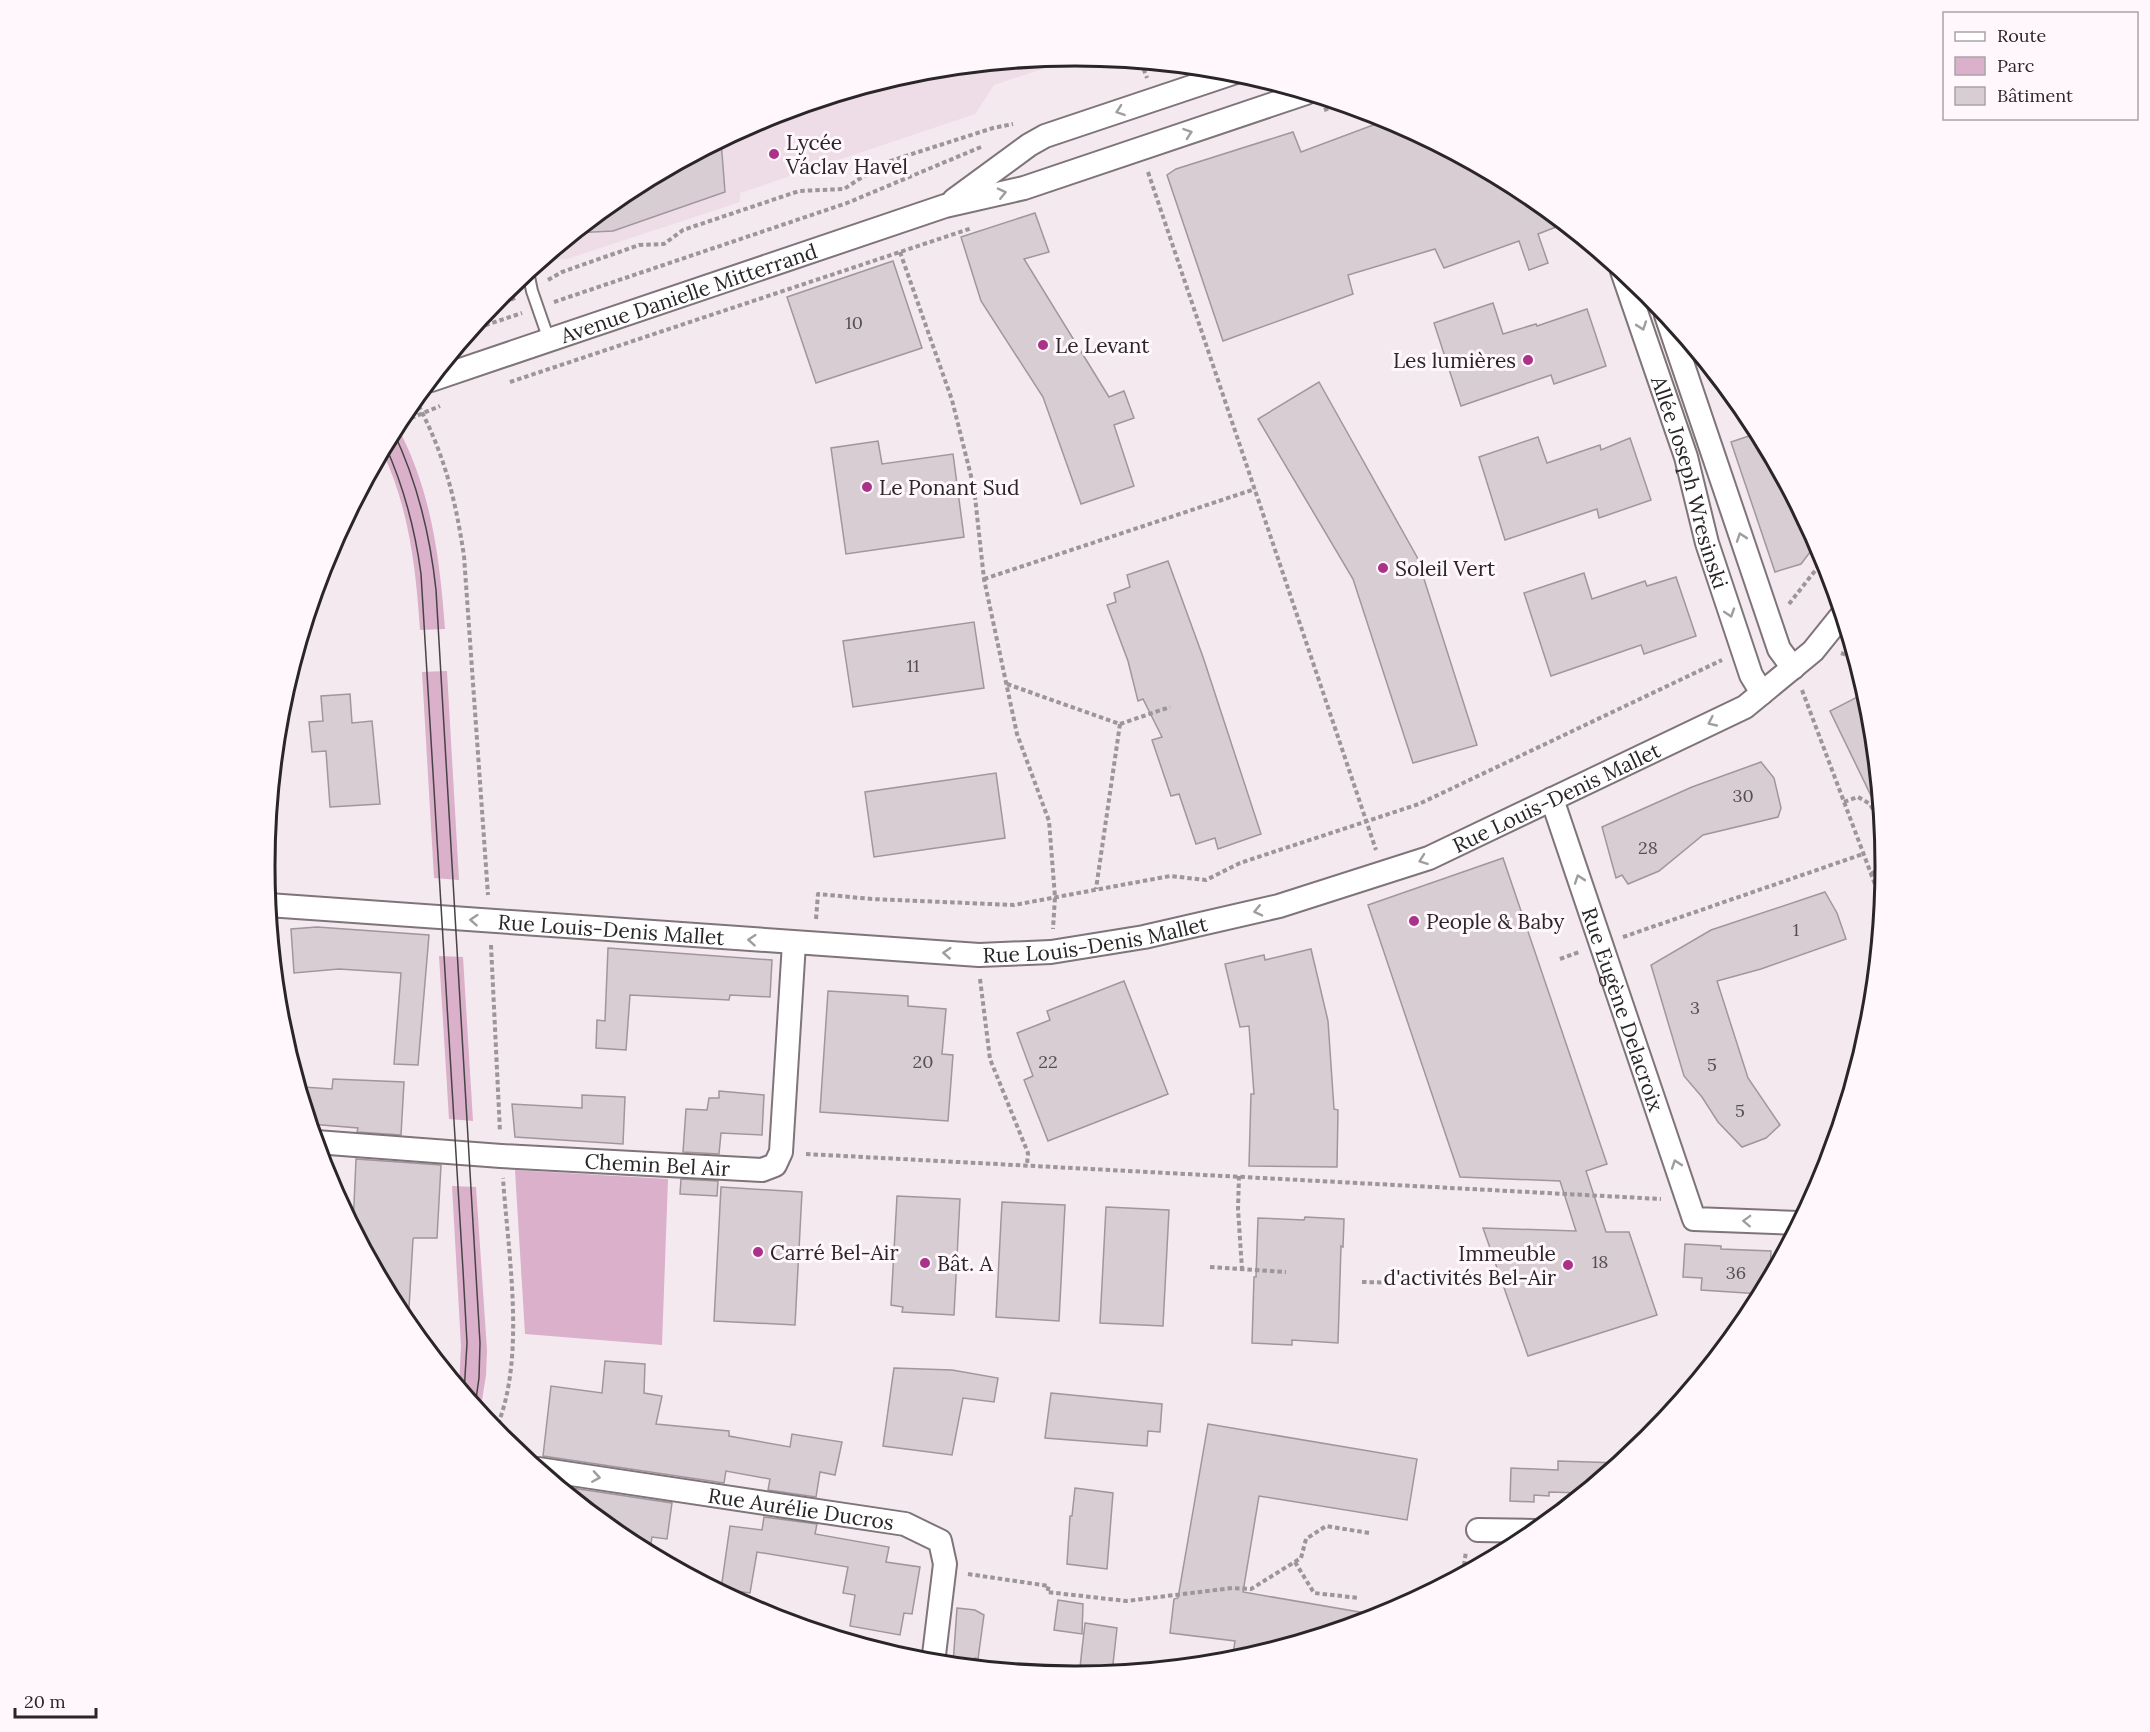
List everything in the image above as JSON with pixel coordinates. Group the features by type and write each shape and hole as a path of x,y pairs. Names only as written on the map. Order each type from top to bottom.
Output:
{"street":[{"name":"Avenue Danielle Mitterrand","path":"945,206 1029,145 1045,136 1216,79"},
{"name":"Avenue Danielle Mitterrand","path":"442,376 945,206 1024,188 1295,97"},
{"name":"Allée Joseph Wresinski","path":"1628,288 1686,457 1707,543 1751,675 1762,693"},
{"name":"Allée Joseph Wresinski","path":"1673,336 1779,649 1793,668"},
{"name":"Rue Louis-Denis Mallet","path":"277,906 979,955 1052,952 1144,937 1279,906 1429,858 1745,707 1813,651 1837,622"},
{"name":"Rue Eugène Delacroix","path":"1552,799 1691,1210"},
{"path":"781,1152 804,943"},
{"name":"Chemin Bel Air","path":"325,1143 501,1156 762,1170 775,1165 781,1152"},
{"path":"1691,1210 1791,1221"},
{"name":"Rue Aurélie Ducros","path":"553,1471 905,1524 940,1541 945,1564 934,1653"},
{"path":"1478,1530 1518,1531"}],"lane":[{"path":"530,281 549,340"}],"path":[{"path":"1144,70 1147,79"},
{"path":"509,300 532,291 562,272 639,245 664,244 683,230 799,191 844,189 884,163 993,128 1006,126 1002,133"},
{"path":"487,325 847,203 987,144"},
{"path":"1147,169 1384,874"},
{"path":"500,386 980,225"},
{"path":"900,252 952,400 974,488 984,579 1017,734 1048,821 1055,897 1052,952"},
{"path":"414,416 444,404"},
{"path":"984,579 1255,489"},
{"path":"1775,636 1782,632 1790,602 1817,567"},
{"path":"804,943 818,894 872,899 1014,905 1170,876 1206,880 1240,863 1419,804 1743,651"},
{"path":"1793,668 1874,883"},
{"path":"1007,684 1120,724 1170,707"},
{"path":"1096,890 1120,724"},
{"path":"1844,802 1858,797 1870,804 1873,809"},
{"path":"1560,959 1863,854"},
{"path":"1871,874 1875,872"},
{"path":"979,955 980,982 990,1059 1028,1153 1027,1165"},
{"path":"781,1152 1239,1176 1691,1210"},
{"path":"1239,1176 1238,1209 1242,1269"},
{"path":"1210,1267 1286,1272"},
{"path":"1362,1282 1445,1284"},
{"path":"944,1571 1049,1586 1047,1592 1126,1601 1232,1588 1251,1589 1301,1558 1306,1539 1326,1527 1370,1533"},
{"path":"1294,1562 1314,1593 1359,1598"}],"shaded area":[{"name":"Lycée Václav Havel","path":"1048,67 994,85 975,114 740,193 740,202 567,259 554,260 588,231 631,201 675,173 769,127 818,108 919,81 971,73"}],"green space":[{"path":"402,435 420,479 433,528 445,629 420,630 410,539 386,460"},
{"path":"447,671 459,880 434,878 422,672"},
{"path":"439,956 463,957 473,1121 449,1119"},
{"path":"515,1170 668,1179 662,1345 525,1334"},
{"path":"452,1186 476,1187 487,1350 482,1402 460,1376 461,1346"}],"building":[{"path":"1374,124 1381,127 1475,173 1556,227 1538,234 1548,263 1529,270 1519,241 1444,268 1435,249 1348,275 1353,294 1223,341 1167,175 1176,169 1293,132 1301,152"},
{"path":"722,149 725,192 613,231 586,232 675,173"},
{"name":"Le Levant","path":"1035,213 1049,252 1024,259 1109,397 1124,391 1134,418 1114,425 1134,486 1081,504 1043,397 981,301 961,237"},
{"path":"893,261 922,348 816,383 787,297"},
{"name":"Les lumières","path":"1493,303 1503,334 1536,324 1537,326 1587,309 1606,366 1554,384 1551,375 1461,406 1434,323"},
{"name":"Soleil Vert","path":"1319,382 1417,557 1477,745 1413,763 1353,579 1258,419"},
{"path":"1749,436 1768,466 1810,552 1801,564 1775,572 1731,442"},
{"path":"1538,437 1547,463 1600,445 1601,450 1630,438 1651,500 1599,518 1597,509 1505,540 1479,457"},
{"name":"Le Ponant Sud","path":"878,441 882,464 953,454 964,537 846,554 831,448"},
{"path":"1168,561 1203,657 1261,834 1218,849 1215,838 1196,844 1179,794 1171,796 1152,740 1162,737 1143,699 1138,701 1128,661 1107,605 1116,602 1114,593 1130,587 1127,575"},
{"path":"1584,573 1592,599 1645,581 1647,586 1676,577 1696,636 1644,654 1641,645 1551,676 1524,593"},
{"path":"974,622 984,688 853,707 843,641"},
{"path":"350,694 352,723 372,721 380,804 330,807 326,751 312,752 309,722 323,721 321,696"},
{"path":"1857,697 1871,796 1830,711"},
{"path":"1761,762 1774,778 1781,808 1778,817 1703,835 1659,871 1628,884 1622,875 1616,878 1602,827 1692,787"},
{"path":"996,773 1005,838 874,857 865,792"},
{"path":"1503,858 1607,1164 1586,1171 1606,1232 1629,1232 1657,1315 1528,1356 1483,1228 1576,1231 1560,1181 1460,1177 1368,905"},
{"path":"1825,892 1837,913 1846,939 1761,969 1717,981 1748,1078 1780,1125 1766,1138 1742,1147 1718,1122 1702,1097 1684,1076 1651,965 1711,930"},
{"path":"317,927 429,935 418,1065 394,1064 401,973 339,969 294,973 291,929"},
{"path":"608,948 772,960 770,997 730,995 729,1000 630,995 626,1050 596,1048 597,1020 605,1021"},
{"path":"1311,949 1328,1021 1334,1109 1338,1110 1337,1167 1249,1166 1251,1094 1254,1094 1249,1026 1240,1027 1225,964 1264,955 1265,960"},
{"path":"1124,981 1168,1094 1048,1141 1024,1080 1033,1076 1017,1033 1050,1020 1047,1011"},
{"path":"828,991 908,996 908,1006 946,1009 942,1054 953,1055 948,1121 820,1112"},
{"path":"333,1079 404,1082 401,1135 357,1132 358,1128 318,1125 306,1087 332,1089"},
{"path":"719,1091 764,1095 762,1135 721,1133 719,1154 683,1152 686,1109 707,1110 709,1098 719,1098"},
{"path":"582,1095 625,1097 623,1144 515,1137 512,1104 582,1108"},
{"path":"356,1159 441,1165 437,1238 413,1239 409,1308 382,1266 354,1211"},
{"path":"681,1179 718,1181 717,1196 680,1194"},
{"name":"Carré Bel-Air","path":"721,1187 802,1192 795,1325 714,1321"},
{"name":"Bât. A","path":"897,1196 960,1199 954,1315 902,1312 903,1307 891,1305"},
{"path":"1002,1202 1065,1205 1059,1321 996,1317"},
{"path":"1106,1207 1169,1210 1163,1326 1100,1323"},
{"path":"1305,1217 1344,1219 1338,1343 1292,1340 1292,1345 1252,1343 1258,1218 1304,1220"},
{"path":"1685,1244 1721,1246 1721,1249 1771,1251 1771,1261 1751,1293 1701,1290 1702,1278 1683,1277"},
{"path":"605,1361 645,1364 644,1393 662,1396 656,1424 729,1431 729,1436 790,1447 792,1434 842,1442 835,1475 820,1472 816,1497 768,1490 770,1479 726,1471 724,1483 543,1456 551,1386 602,1393"},
{"path":"894,1368 952,1370 998,1378 994,1402 963,1398 952,1455 883,1446"},
{"path":"1051,1393 1162,1404 1160,1432 1148,1431 1147,1446 1045,1438"},
{"path":"1208,1424 1417,1459 1407,1520 1259,1496 1243,1592 1362,1612 1282,1639 1234,1650 1235,1641 1170,1633 1174,1599 1178,1598"},
{"path":"1558,1461 1607,1463 1572,1493 1549,1492 1549,1496 1534,1495 1534,1502 1510,1501 1511,1468 1558,1470"},
{"path":"573,1488 672,1503 667,1539 652,1537 651,1544"},
{"path":"1075,1488 1113,1493 1107,1569 1067,1564 1070,1516 1072,1516"},
{"path":"764,1517 817,1524 815,1534 889,1547 886,1562 920,1567 912,1614 904,1613 900,1635 850,1626 855,1595 843,1593 848,1567 757,1552 750,1593 740,1592 722,1583 730,1526 762,1530"},
{"path":"1058,1600 1083,1604 1082,1634 1054,1630"},
{"path":"957,1608 975,1610 984,1615 978,1659 954,1656"},
{"path":"1085,1623 1117,1628 1113,1665 1080,1666"}],"tram line":[{"path":"397,442 421,508 436,590 480,1343 476,1396"},
{"path":"389,455 408,508 421,574 467,1343 465,1382"}],"place":[{"name":"Lycée Václav Havel","path":"774,154"},
{"name":"Le Levant","path":"1043,345"},
{"name":"Les lumières","path":"1528,360"},
{"name":"Le Ponant Sud","path":"867,487"},
{"name":"Soleil Vert","path":"1383,568"},
{"name":"People & Baby","path":"1414,921"},
{"name":"Carré Bel-Air","path":"758,1252"},
{"name":"Bât. A","path":"925,1263"},
{"name":"Immeuble d'activités Bel-Air","path":"1568,1265"}]}
